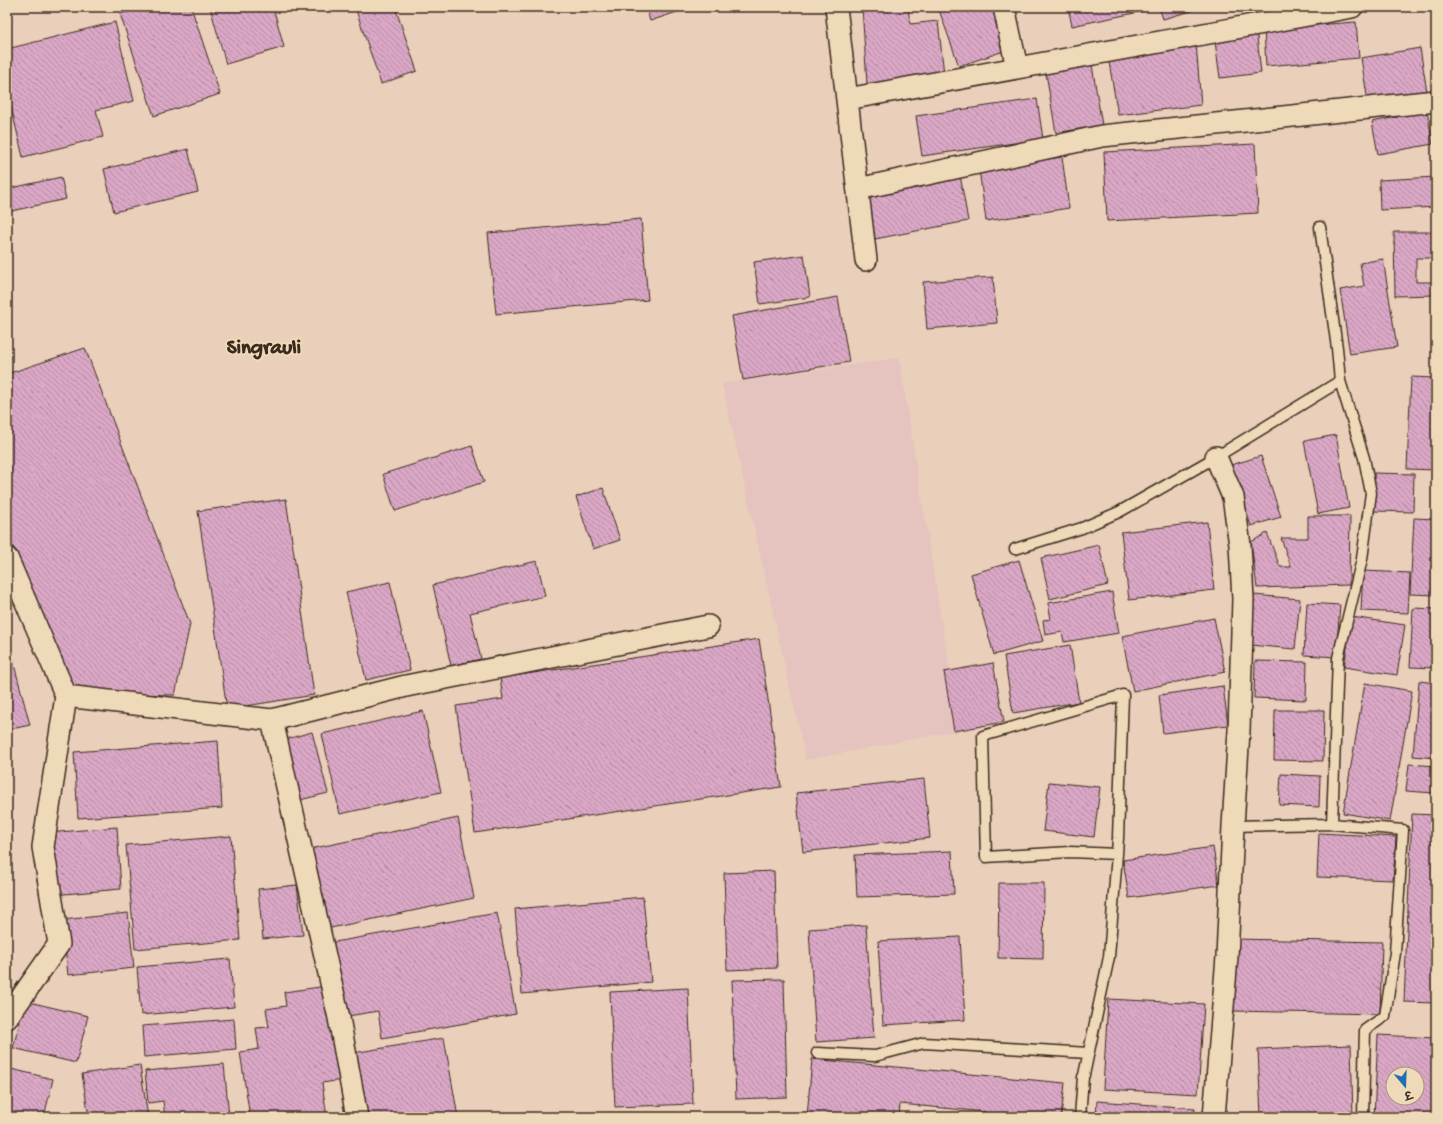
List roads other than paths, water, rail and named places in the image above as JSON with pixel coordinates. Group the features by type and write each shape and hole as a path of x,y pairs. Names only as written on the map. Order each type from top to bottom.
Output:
{"street":[{"path":"836,7 866,260"},
{"path":"1004,7 1017,68"},
{"path":"847,99 1352,7"},
{"path":"858,189 1102,136 1436,101"},
{"path":"1214,1117 1227,957 1239,731 1244,599 1240,545 1233,497 1216,458"},
{"path":"7,558 66,696 43,847 59,944 7,1018"},
{"path":"66,696 272,720 406,686 708,626"},
{"path":"272,720 339,1018 357,1117"}],"lane":[{"path":"1320,227 1337,348 1340,381 1364,458 1371,493 1362,559 1338,658 1332,824"},
{"path":"1015,549 1082,528 1119,512 1216,458 1340,381"},
{"path":"1080,1117 1083,1077 1108,957 1117,854 1123,695 983,736 986,857 1070,852 1117,854"},
{"path":"1233,826 1332,824 1403,830 1395,953 1385,1016 1365,1030 1363,1117"},
{"path":"817,1053 875,1056 924,1043 1088,1053"}],"district":[{"name":"Singrauli","path":"264,349"}]}
